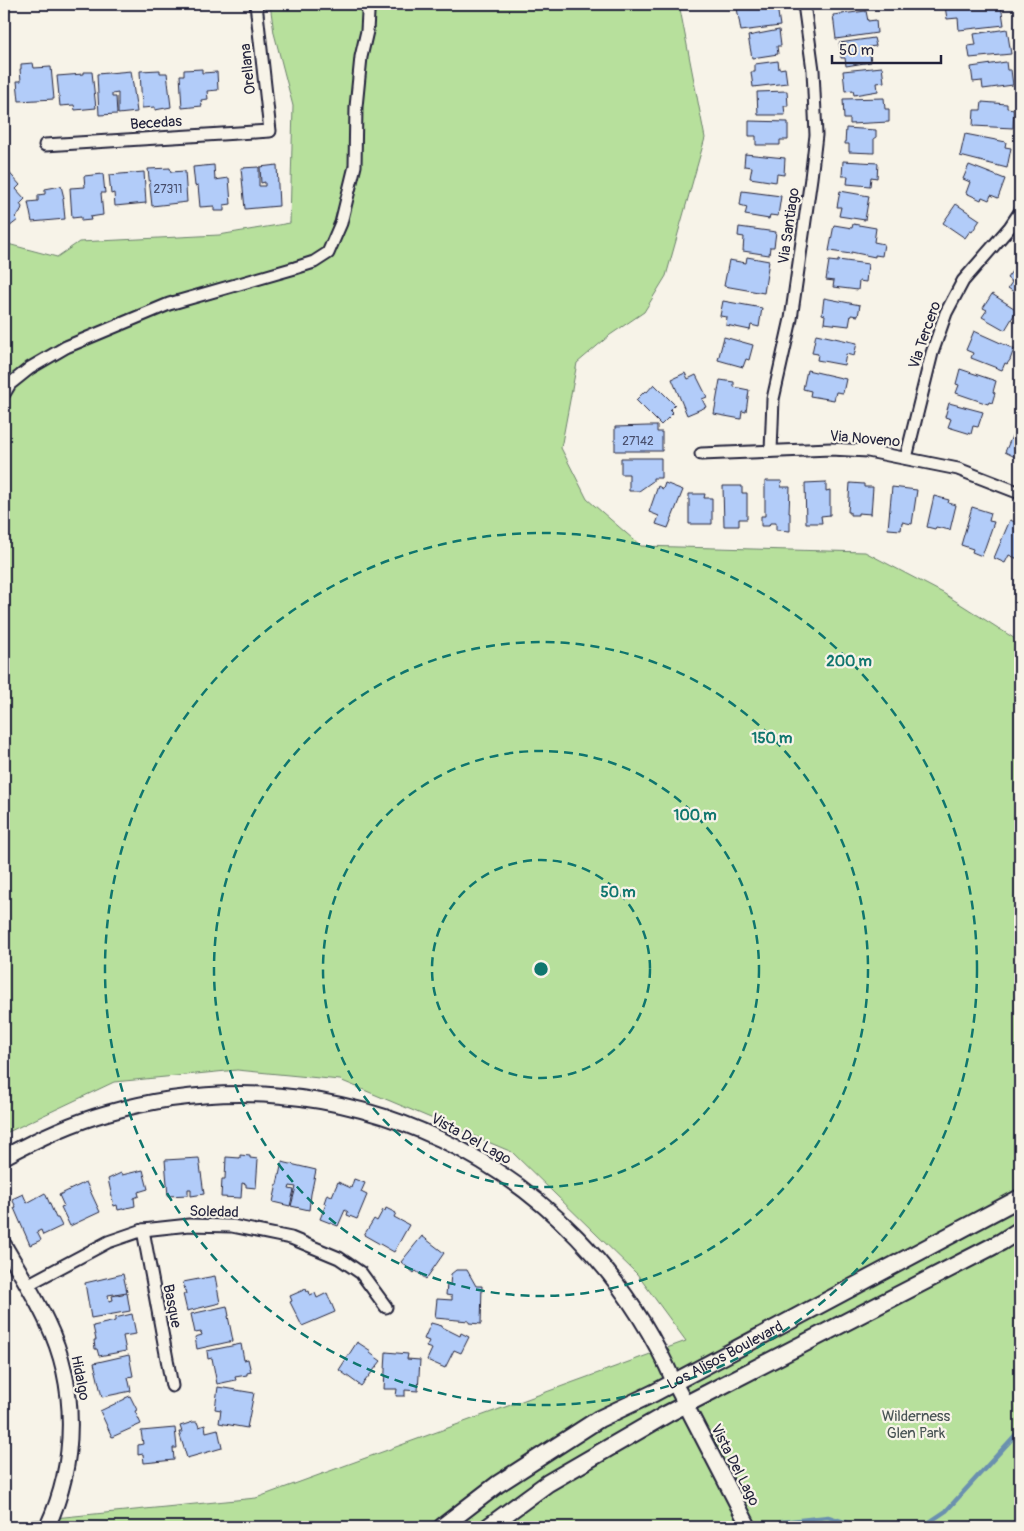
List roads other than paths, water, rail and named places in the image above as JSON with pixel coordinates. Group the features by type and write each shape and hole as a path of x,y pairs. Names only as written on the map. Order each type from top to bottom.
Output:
{"main road":[{"name":"Los Alisos Boulevard","path":"442,1527 498,1484 599,1419 654,1393 1020,1198"},
{"name":"Los Alisos Boulevard","path":"488,1527 548,1483 668,1414 1020,1230"}],"street":[{"name":"Orellana","path":"256,4 270,131"},
{"path":"4,394 10,384 30,368 66,347 169,304 314,262 328,253 341,223 354,166 356,107 361,57 367,30 368,13 366,4"},
{"name":"Via Santiago","path":"771,451 773,399 791,319 816,135 813,70 804,4"},
{"name":"Becedas","path":"45,145 270,131"},
{"name":"Via Tercero","path":"906,458 932,353 946,313 963,281 1010,227 1020,212"},
{"name":"Via Noveno","path":"702,454 771,451 859,451 906,458 958,469 1020,493"},
{"name":"Vista Del Lago","path":"4,1157 68,1126 106,1113 145,1104 214,1095 262,1094 296,1097 342,1105 396,1120 432,1134 472,1155 533,1196 586,1245 623,1292 666,1362 674,1382 747,1524"},
{"name":"Soledad","path":"27,1285 108,1242 143,1230 189,1225 232,1226 291,1238 339,1258 361,1273 386,1307"},
{"name":"Basque","path":"143,1230 172,1386"},
{"name":"Hidalgo","path":"4,1245 48,1323 56,1344 67,1389 71,1432 69,1451 62,1488 47,1527"}],"waterway":[{"path":"922,1527 946,1511 1020,1430"},
{"path":"770,1527 782,1522 828,1517 860,1527"}],"park label":[{"name":"Wilderness Glen Park","path":"916,1424"}]}
